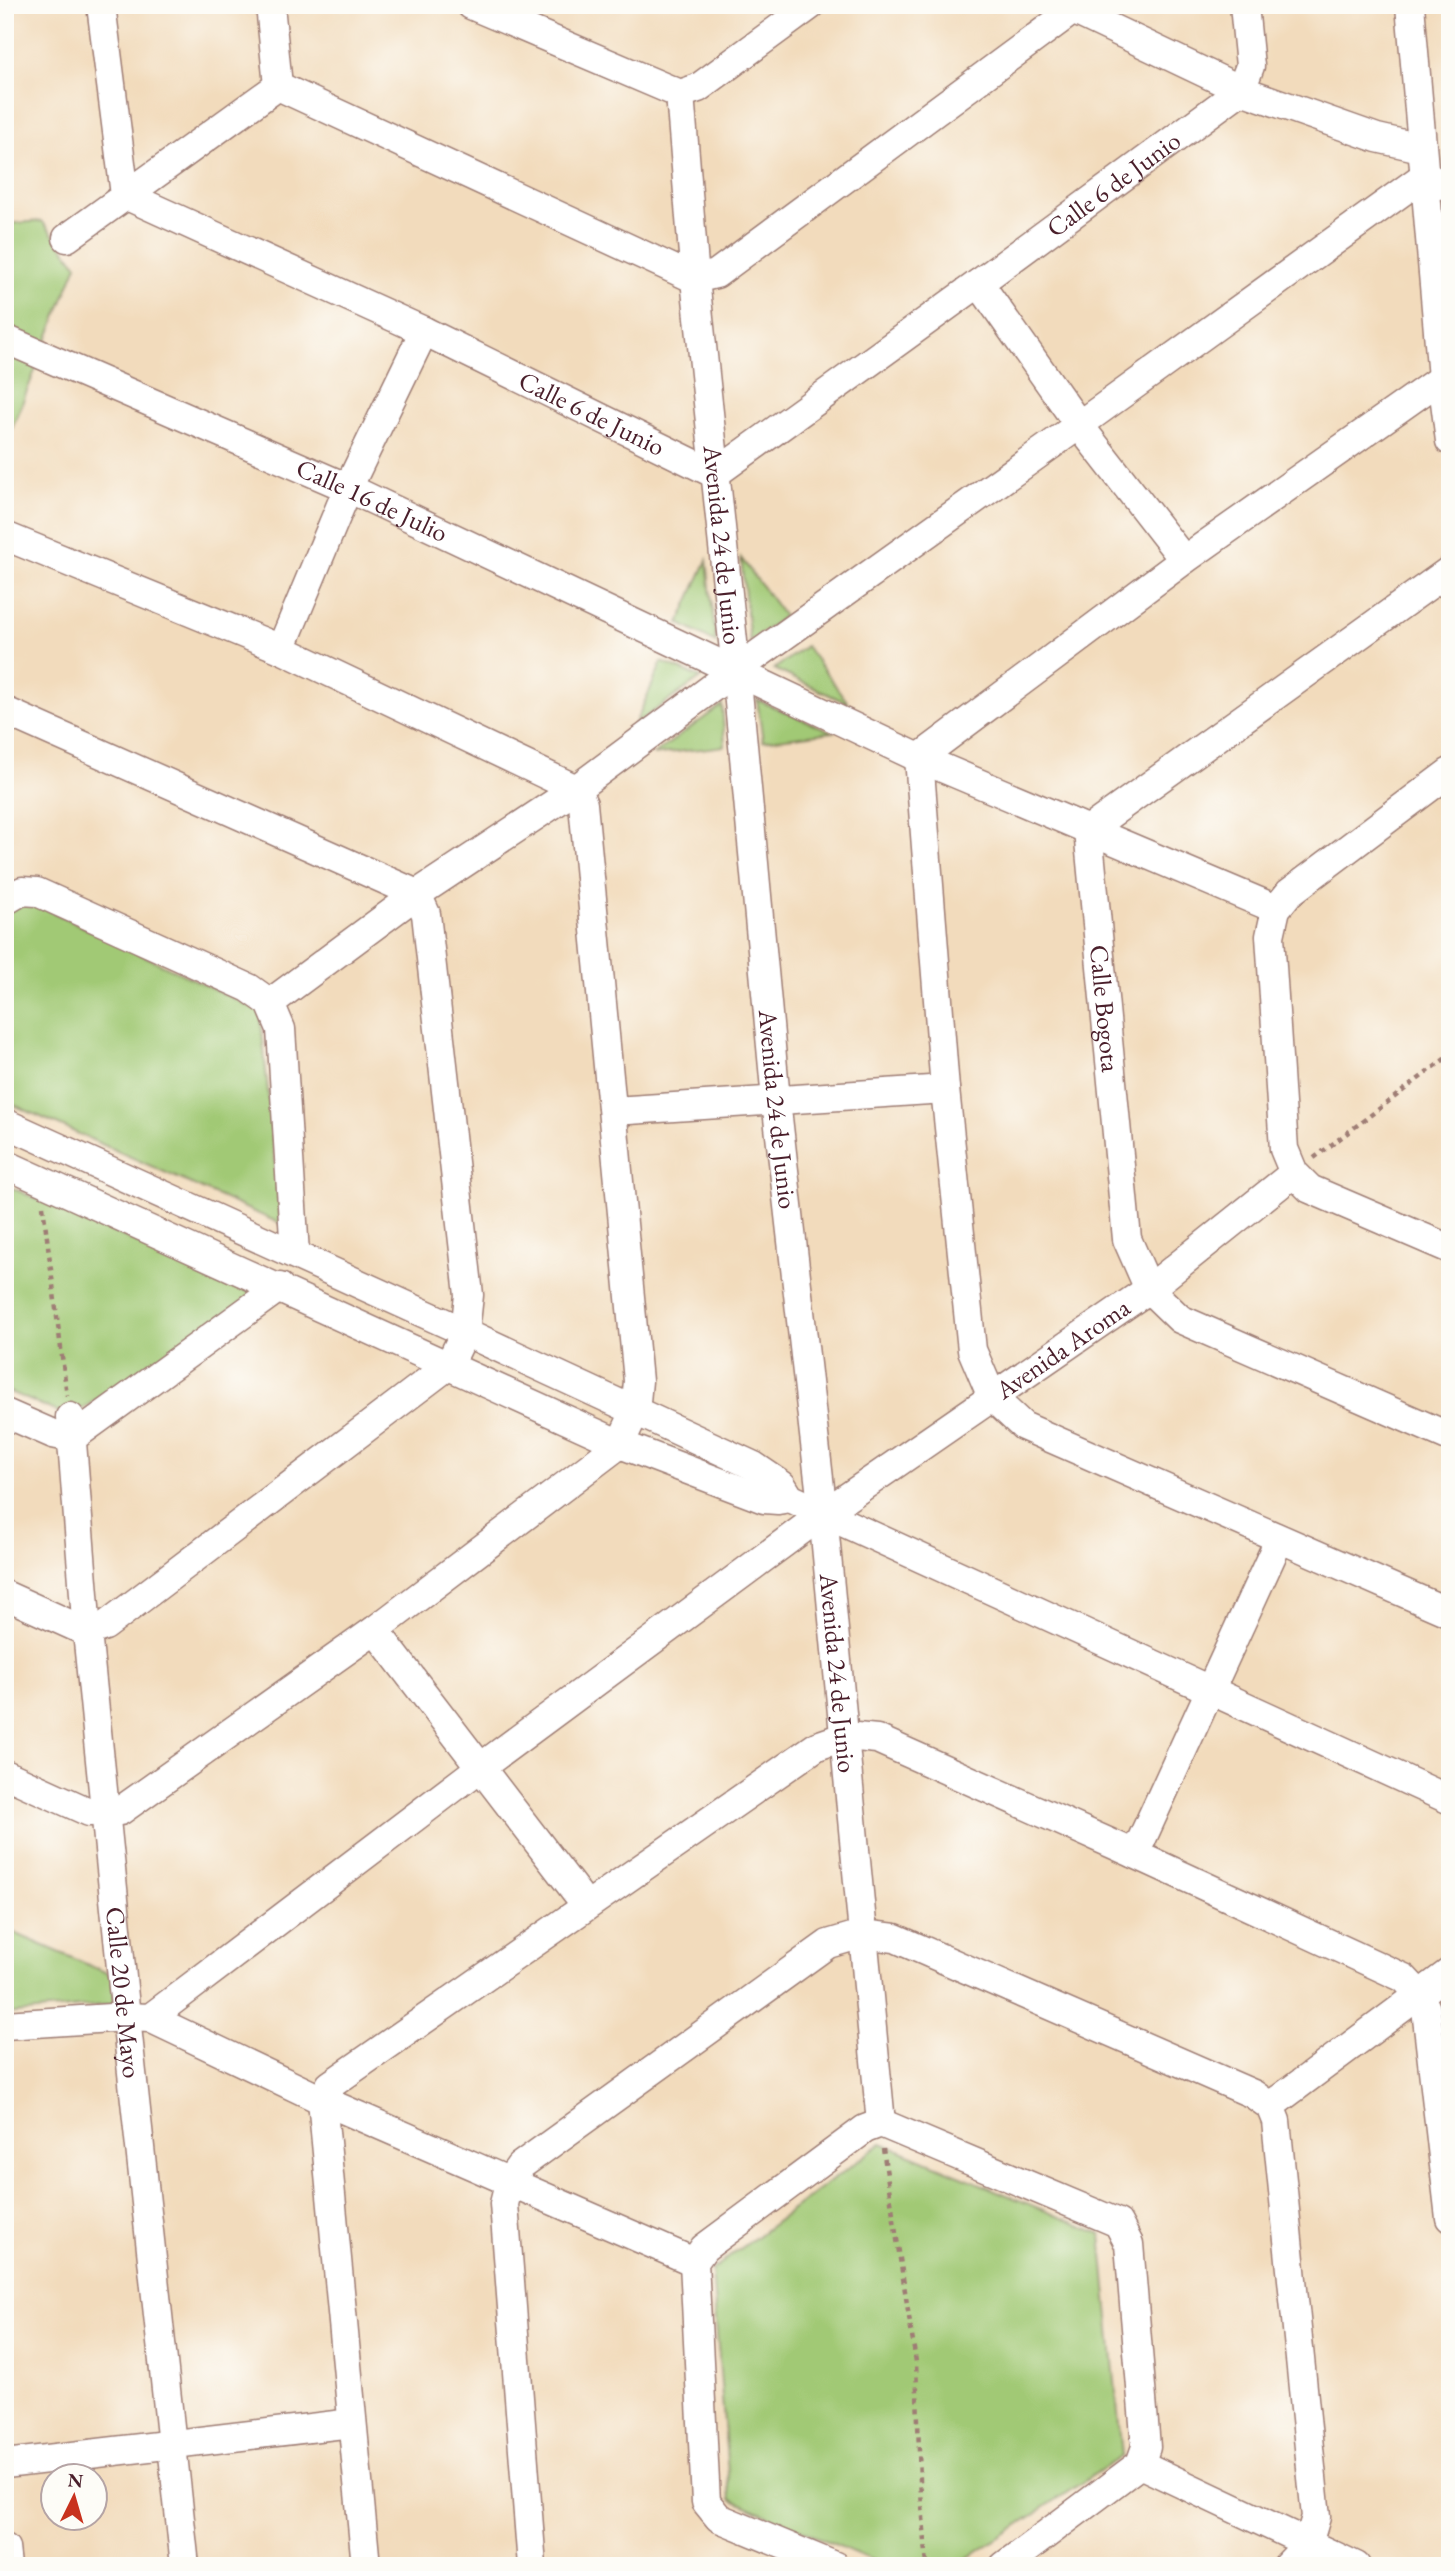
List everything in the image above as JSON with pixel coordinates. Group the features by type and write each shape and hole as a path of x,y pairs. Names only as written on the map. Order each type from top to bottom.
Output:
{"street":[{"path":"101,5 125,195"},
{"path":"270,5 278,86"},
{"path":"471,5 680,93 698,88 811,5"},
{"path":"1241,90 1250,66 1244,5"},
{"path":"1410,5 1438,174 1450,441"},
{"path":"278,86 695,279 716,274 1074,8 1241,90 1377,138 1438,174"},
{"path":"67,238 278,86"},
{"name":"Calle 6 de Junio","path":"125,195 424,331 715,474 1241,90"},
{"name":"Avenida 24 de Junio","path":"680,93 695,279 736,670 776,1100 846,1736 881,2123"},
{"path":"270,1003 417,894 576,789 736,670 1079,425 1438,174"},
{"path":"979,283 1079,425 1184,560"},
{"path":"281,649 348,488 424,331"},
{"name":"Calle 16 de Julio","path":"5,338 348,488 919,758 1276,909"},
{"path":"1446,380 1184,560 919,758 946,1089 972,1350 992,1397 1023,1426 1450,1613"},
{"path":"5,536 281,649 576,789 583,804 638,1381 635,1412 620,1444 375,1630 120,1811 89,1812 5,1774"},
{"path":"1088,830 1450,570"},
{"path":"5,711 417,894 426,914 469,1295 466,1332 449,1365 106,1626 87,1632 5,1595"},
{"path":"1450,772 1289,892 1276,909 1270,936 1284,1149 1294,1172 1310,1189 1450,1249"},
{"name":"Calle Bogota","path":"1088,830 1127,1239 1149,1289 1180,1319 1450,1437"},
{"path":"5,901 22,891 37,892 249,988 270,1003 281,1029 295,1254"},
{"path":"614,1111 946,1089"},
{"path":"5,1124 466,1332 754,1466 782,1485 790,1498 823,1514 1450,1800"},
{"path":"5,1164 620,1444 764,1499 790,1498"},
{"name":"Avenida Aroma","path":"138,2017 823,1514 1149,1289 1294,1172"},
{"path":"5,1413 52,1434 71,1428 280,1287"},
{"name":"Calle 20 de Mayo","path":"71,1428 87,1632 106,1812 138,2017 171,2442 185,2566"},
{"path":"1135,1854 1279,1540"},
{"path":"375,1630 586,1905"},
{"path":"366,2566 321,2099 330,2085 586,1905 817,1746 846,1736 877,1739 1404,1978 1419,1994 1426,2009 1450,2218"},
{"path":"532,2566 504,2204 510,2180 520,2166 828,1944 862,1934 895,1938 1253,2094 1270,2106 1276,2121 1317,2517 1308,2544 1287,2566"},
{"path":"1270,2106 1450,1972"},
{"path":"5,2025 138,2017 694,2262"},
{"path":"835,2566 719,2518 706,2502 694,2262 704,2248 865,2129 881,2123 1118,2223 1129,2244 1146,2447 1140,2463 1004,2566"},
{"path":"5,2463 352,2423"},
{"path":"1140,2463 1356,2566"},
{"path":"5,2548 7,2566"}],"path":[{"path":"1294,1172 1450,1055"},
{"path":"40,1180 71,1428"},
{"path":"881,2123 916,2362 920,2481 927,2566"}],"green space":[{"path":"42,221 77,265 9,436 5,436 5,224"},
{"path":"741,558 784,616 750,642"},
{"path":"707,560 716,643 679,623"},
{"path":"806,646 849,704 774,669"},
{"path":"662,662 701,678 635,724"},
{"path":"757,700 833,732 763,741"},
{"path":"722,705 725,746 653,755"},
{"path":"25,899 260,1011 281,1224 5,1101 5,915"},
{"path":"5,1185 255,1294 70,1417 5,1390"},
{"path":"5,1929 112,1975 115,2004 5,2014"},
{"path":"882,2143 1101,2234 1122,2456 956,2566 885,2566 730,2499 712,2270"}]}
